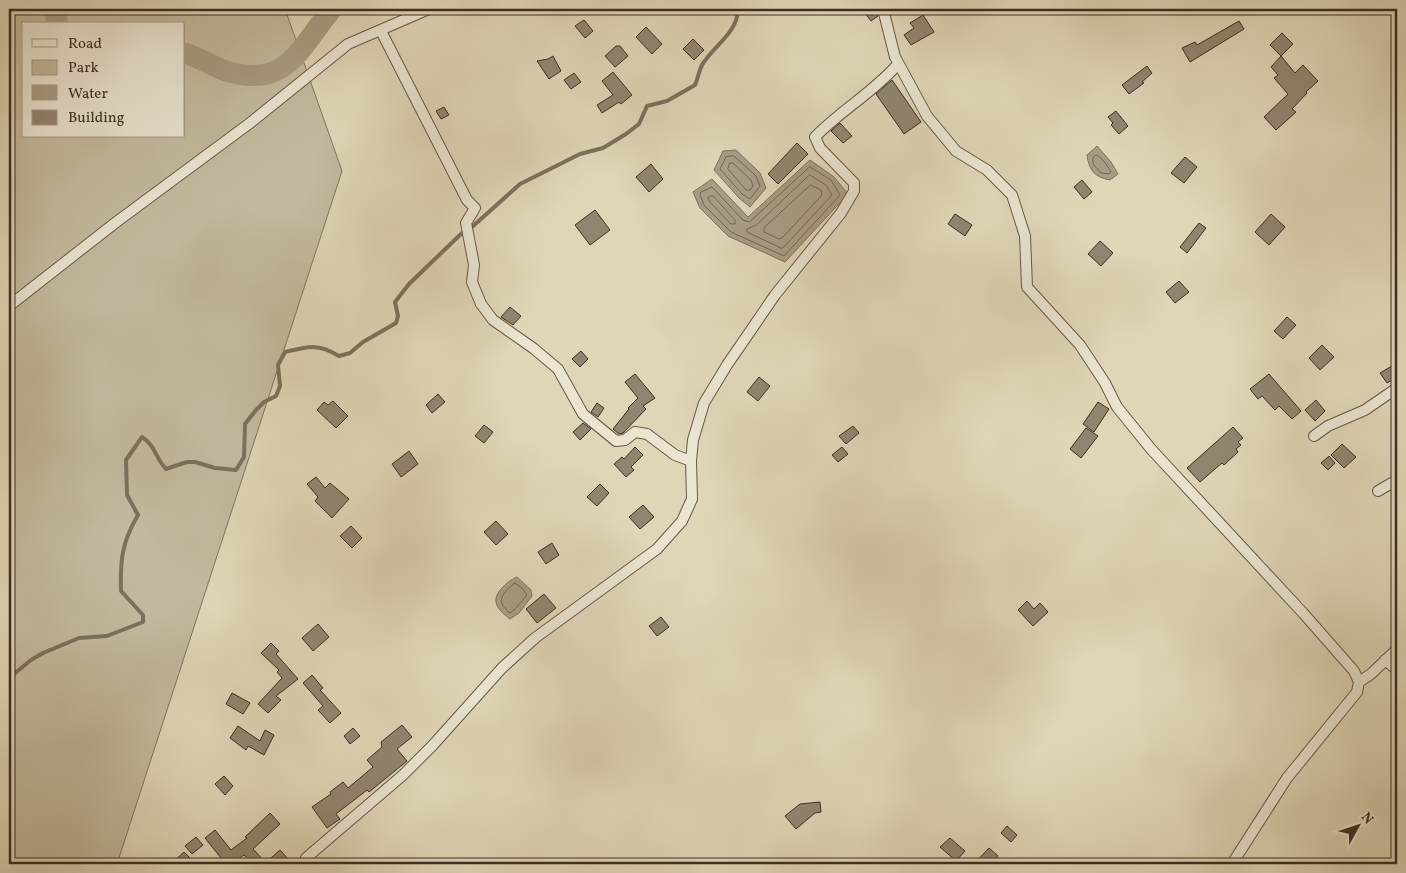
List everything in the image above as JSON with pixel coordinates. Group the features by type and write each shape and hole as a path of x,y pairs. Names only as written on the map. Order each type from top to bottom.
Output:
{"street":[{"path":"9,306 115,223 250,123 348,44 429,9"},
{"path":"883,9 895,57 927,116 956,151 987,170 1012,195 1025,236 1027,287 1080,345 1117,406 1151,450 1310,621 1354,671 1359,682 1357,692 1287,778 1232,864"},
{"path":"381,31 467,200 475,208 466,223 474,265 472,282 481,304 493,320 558,369 583,414 616,441 625,440 635,432 647,434 675,455 691,461"},
{"path":"304,864 306,858 403,775 502,668 534,638 656,549 682,521 692,499 691,461 693,440 704,403 727,365 775,295 841,213 854,191 854,183 820,148 815,138 826,125 886,79 898,64"},
{"path":"1314,436 1328,426 1365,410 1397,388"},
{"path":"1378,491 1397,480"},
{"path":"1359,682 1397,649"},
{"path":"1386,660 1397,670"}],"green space":[{"path":"9,9 285,9 342,171 117,864 9,864"}],"water":[{"path":"1097,146 1111,162 1118,174 1110,180 1097,175 1089,165 1087,155"},
{"path":"736,150 760,173 766,188 750,207 739,198 714,170 723,151"},
{"path":"810,160 834,177 848,194 785,262 728,236 700,208 693,192 712,179 748,217"},
{"path":"517,577 531,590 532,596 519,613 510,619 498,608 496,600 499,591"}],"building":[{"path":"862,9 876,9 878,16 871,21"},
{"path":"923,15 934,32 911,45 904,35 914,28 910,23"},
{"path":"584,20 593,31 585,38 575,26"},
{"path":"1239,21 1244,29 1190,62 1182,48 1195,42 1197,45"},
{"path":"646,27 662,44 652,54 636,37"},
{"path":"1282,33 1293,44 1281,56 1270,45"},
{"path":"693,39 704,50 694,60 683,49"},
{"path":"616,46 620,46 628,56 615,67 605,56"},
{"path":"553,56 561,71 549,79 537,61"},
{"path":"1281,56 1295,73 1303,65 1318,81 1292,109 1296,112 1276,130 1264,117 1288,94 1274,78 1278,75 1271,67"},
{"path":"1147,66 1152,73 1142,82 1144,83 1129,94 1122,85"},
{"path":"613,72 632,95 621,104 619,102 602,113 597,105 613,95 602,81"},
{"path":"574,73 581,82 571,89 564,80"},
{"path":"892,80 921,122 904,134 876,94"},
{"path":"444,107 449,115 441,119 436,111"},
{"path":"1116,111 1128,126 1119,134 1111,125 1113,123 1108,117"},
{"path":"840,123 852,136 843,143 831,131"},
{"path":"797,143 808,154 778,184 768,174"},
{"path":"1185,157 1197,167 1184,183 1171,173"},
{"path":"651,164 663,179 649,192 636,177"},
{"path":"1082,180 1092,192 1084,199 1074,187"},
{"path":"595,210 610,230 590,245 575,225"},
{"path":"955,214 972,225 965,236 948,224"},
{"path":"1271,214 1285,227 1269,245 1255,232"},
{"path":"1199,223 1206,228 1187,253 1180,247"},
{"path":"1100,241 1113,253 1101,266 1088,254"},
{"path":"1179,281 1189,292 1175,303 1166,292"},
{"path":"510,307 521,316 513,325 501,317"},
{"path":"1287,317 1296,325 1283,339 1274,331"},
{"path":"1322,345 1334,357 1320,370 1309,358"},
{"path":"581,351 588,359 580,367 572,359"},
{"path":"1397,363 1397,377 1387,383 1380,373"},
{"path":"635,374 655,398 643,406 646,409 623,433 619,434 613,429 628,408 638,398 625,382"},
{"path":"1269,374 1301,411 1292,419 1279,406 1275,410 1262,396 1258,399 1250,389"},
{"path":"759,377 770,386 758,401 747,392"},
{"path":"438,394 445,402 432,413 426,405"},
{"path":"1316,400 1325,411 1315,421 1305,410"},
{"path":"333,401 348,416 336,428 317,410 324,402 328,405"},
{"path":"1098,402 1109,409 1094,432 1083,424"},
{"path":"597,403 604,408 598,417 591,412"},
{"path":"583,423 591,429 580,440 573,432"},
{"path":"484,425 493,432 484,443 475,436"},
{"path":"853,426 859,433 846,444 839,436"},
{"path":"1233,427 1243,438 1238,442 1241,445 1236,449 1238,452 1224,465 1222,463 1200,482 1187,468"},
{"path":"1086,428 1098,436 1081,458 1070,449"},
{"path":"1342,444 1356,457 1344,468 1331,455"},
{"path":"635,447 643,455 631,467 634,470 626,477 614,464 622,457 624,459"},
{"path":"842,447 848,454 838,462 832,455"},
{"path":"409,451 418,464 401,477 392,464"},
{"path":"1329,456 1335,463 1328,470 1321,463"},
{"path":"316,477 325,488 330,483 349,499 332,518 315,501 318,497 307,484"},
{"path":"600,484 609,493 597,506 587,497"},
{"path":"643,505 654,517 640,529 629,517"},
{"path":"496,521 508,534 496,545 484,532"},
{"path":"351,526 362,538 352,548 340,536"},
{"path":"552,543 559,555 546,564 538,552"},
{"path":"544,594 556,608 537,623 526,609"},
{"path":"1027,601 1034,609 1040,603 1048,612 1033,626 1018,610"},
{"path":"661,617 669,627 657,636 649,626"},
{"path":"318,624 329,637 313,651 302,638"},
{"path":"271,643 279,651 276,654 298,679 276,696 281,700 268,713 258,704 282,678 277,672 279,670 261,653"},
{"path":"312,675 323,688 320,690 341,713 330,723 318,710 323,706 303,683"},
{"path":"232,693 250,703 243,714 226,704"},
{"path":"402,725 412,737 397,749 407,761 369,792 367,790 336,814 340,819 327,828 312,807 331,794 330,792 343,782 348,788 373,767 367,760 382,747 381,742"},
{"path":"238,726 260,741 265,730 274,735 264,755 248,746 246,750 230,738"},
{"path":"353,728 360,736 350,744 344,736"},
{"path":"224,776 233,786 225,795 215,784"},
{"path":"820,802 821,812 815,813 796,829 785,816 800,804"},
{"path":"270,813 280,824 253,849 267,864 253,864 244,855 232,864 213,864 221,858 205,838 215,830 231,850 247,838 245,837"},
{"path":"1007,826 1017,835 1011,842 1001,833"},
{"path":"196,837 203,845 192,854 185,846"},
{"path":"950,838 965,851 956,861 940,847"},
{"path":"989,848 998,856 991,864 974,864"},
{"path":"280,850 293,864 276,864 271,858"},
{"path":"184,852 191,859 185,864 171,864"}],"waterway":[{"path":"54,9 57,22"},
{"path":"185,53 226,71 247,75 264,75 278,70 290,61 332,9"},
{"path":"472,227 520,184 580,154 603,148 639,124 647,106 667,101 695,85 706,58 734,25 738,9"},
{"path":"9,681 14,674 43,653 79,638 107,636 143,622 143,615 121,591 122,560 125,543 138,515 127,495 126,460 142,437 150,444 166,469 187,462 195,462 215,468 236,470 244,457 245,424 264,402 276,396 280,386 278,365 285,352 300,348 319,347 339,356 350,353 363,342 396,323 398,316 395,302 409,284 462,233"}]}
